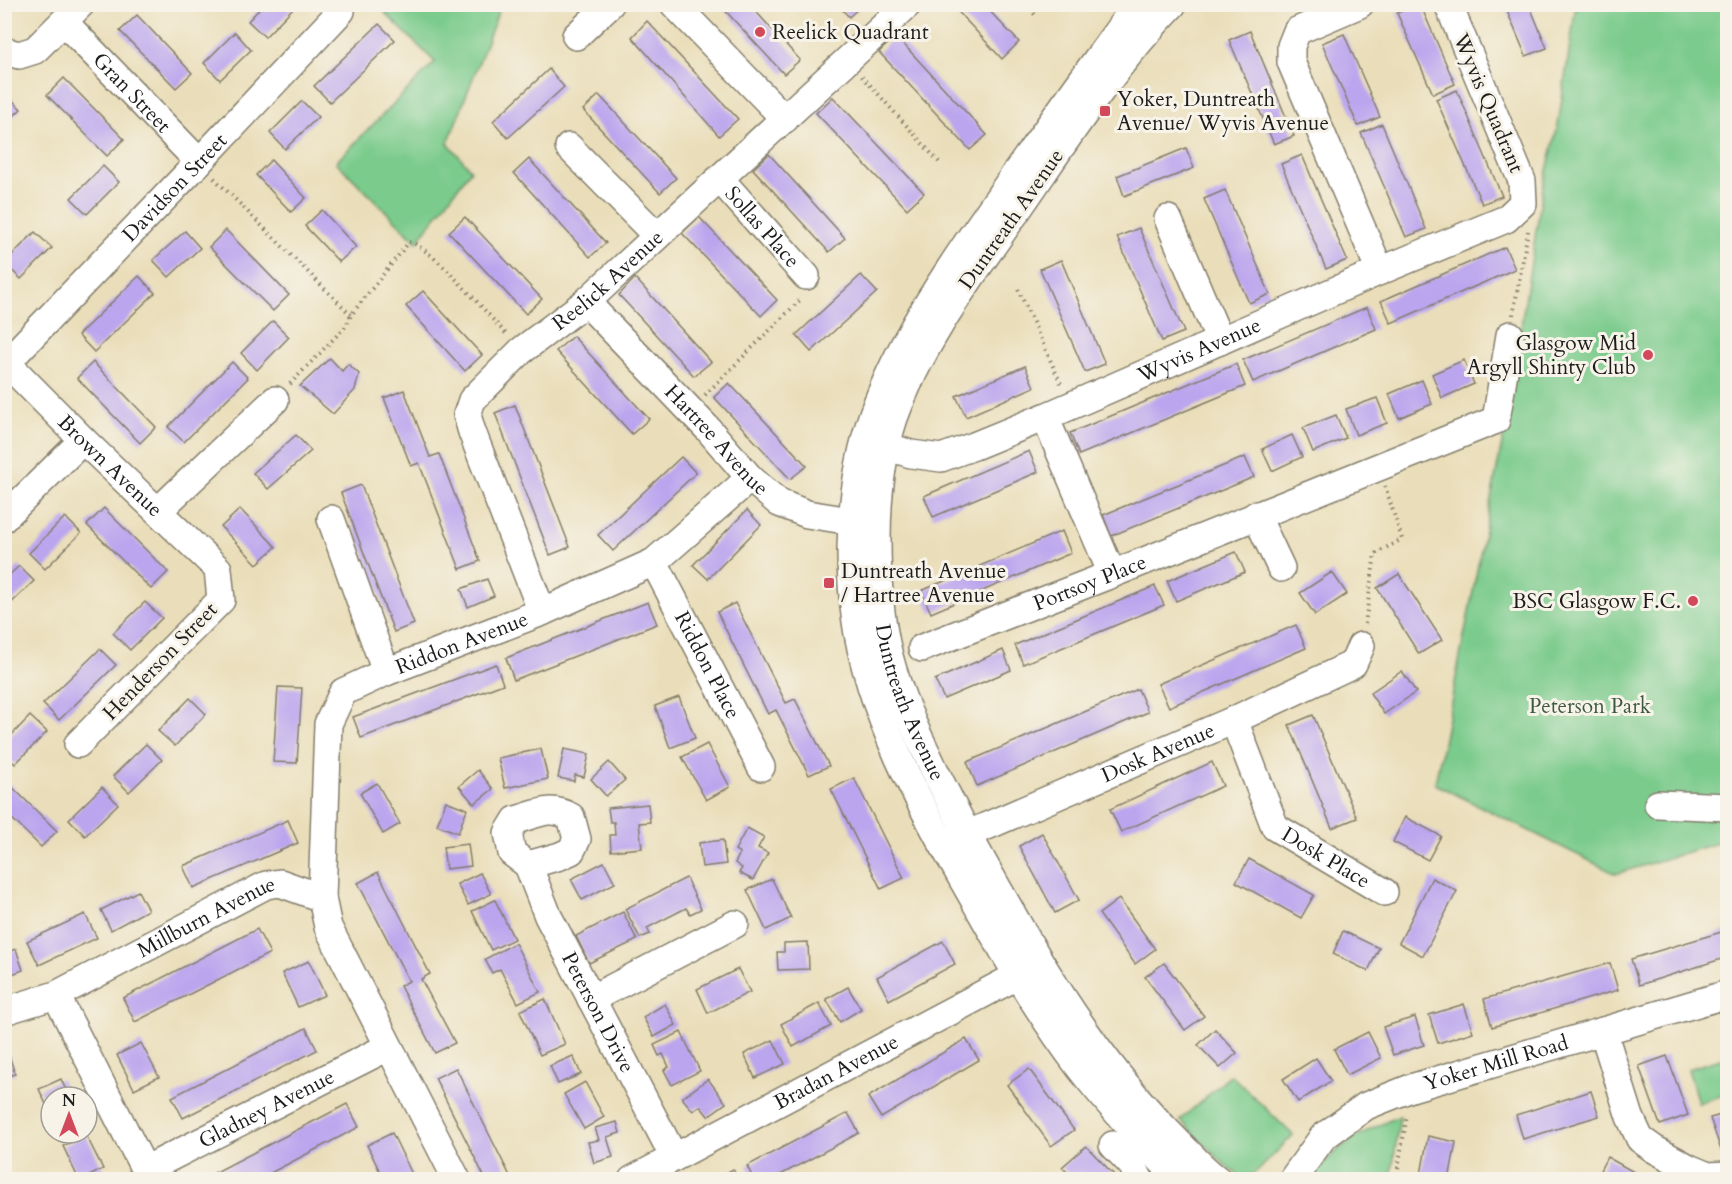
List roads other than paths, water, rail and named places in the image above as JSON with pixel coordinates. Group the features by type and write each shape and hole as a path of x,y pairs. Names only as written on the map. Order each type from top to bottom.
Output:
{"street":[{"path":"576,36 610,4"},
{"path":"674,4 785,119"},
{"name":"Reelick Avenue","path":"542,612 472,432 467,415 472,400 521,351 586,302 908,4"},
{"name":"Duntreath Avenue","path":"1137,4 1031,150 937,288 893,365 876,443 881,479 864,520 852,596 868,673 888,733 943,845 1029,970 1132,1094 1218,1179"},
{"name":"Duntreath Avenue","path":"876,443 894,419 914,373 956,298 1118,67 1173,4"},
{"path":"1360,4 1296,31 1291,46 1291,62 1380,271"},
{"name":"Wyvis Quadrant","path":"1448,4 1522,181 1523,203"},
{"name":"Davidson Street","path":"6,361 199,162 341,11"},
{"name":"Gran Street","path":"4,51 19,55 35,50 72,13 199,162"},
{"path":"569,147 657,236"},
{"name":"Sollas Place","path":"720,179 806,276"},
{"name":"Wyvis Avenue","path":"876,443 911,454 941,458 974,446 1506,219 1523,203"},
{"path":"1168,219 1220,340"},
{"name":"Hartree Avenue","path":"586,302 750,478 778,503 807,514 864,520"},
{"name":"Portsoy Place","path":"922,648 1496,420 1510,335"},
{"name":"Brown Avenue","path":"6,361 83,440 218,569"},
{"path":"158,512 275,400"},
{"path":"1046,417 1112,574"},
{"path":"4,518 83,440"},
{"name":"Riddon Avenue","path":"322,898 328,724 343,692 386,672 542,612 654,562 750,478"},
{"path":"1256,515 1281,568"},
{"path":"331,519 386,672"},
{"name":"Duntreath Avenue","path":"864,520 877,572 886,643 902,698 1029,970 1079,1066 1145,1144 1180,1179"},
{"name":"Riddon Place","path":"654,562 762,767"},
{"name":"Henderson Street","path":"78,744 221,600 218,569"},
{"name":"Dosk Avenue","path":"943,845 1234,720 1353,664 1362,646"},
{"name":"Dosk Place","path":"1234,720 1275,827 1384,892"},
{"path":"1658,804 1728,807"},
{"name":"Peterson Drive","path":"528,865 548,916 674,1157"},
{"name":"Millburn Avenue","path":"4,1011 56,995 266,885 280,883 322,898"},
{"path":"322,898 328,927 387,1047 457,1179"},
{"path":"591,999 735,924"},
{"name":"Bradan Avenue","path":"632,1179 1029,970"},
{"name":"Yoker Mill Road","path":"1292,1179 1323,1137 1366,1106 1411,1088 1728,994"},
{"path":"56,995 147,1175"},
{"path":"1603,1031 1630,1117 1640,1139 1680,1163 1708,1176 1728,1174"},
{"name":"Gladney Avenue","path":"147,1175 387,1047"},
{"path":"1113,1145 1132,1165 1140,1179"}],"place":[{"name":"Reelick Quadrant","path":"760,32"},
{"name":"Yoker, Duntreath Avenue/ Wyvis Avenue","path":"1105,111"},
{"name":"Glasgow Mid Argyll Shinty Club","path":"1648,355"},
{"name":"Duntreath Avenue / Hartree Avenue","path":"829,583"},
{"name":"BSC Glasgow F.C.","path":"1693,601"}],"park label":[{"name":"Peterson Park","path":"1590,706"}]}
